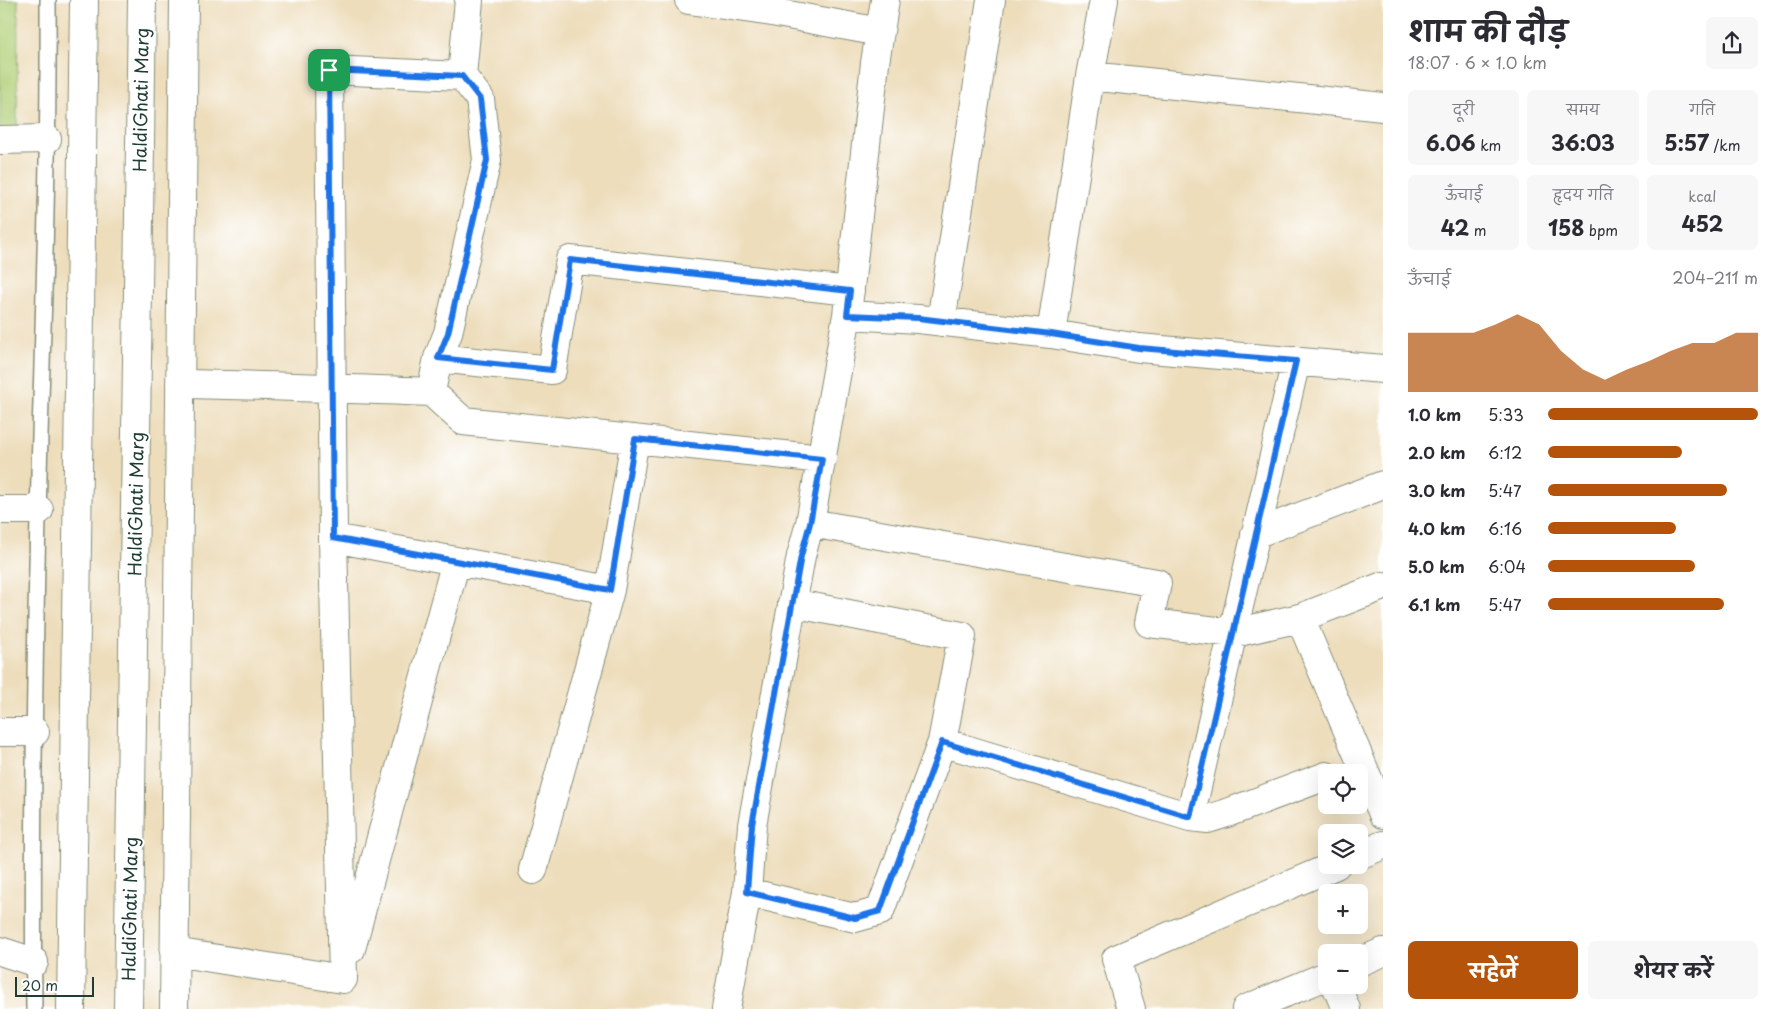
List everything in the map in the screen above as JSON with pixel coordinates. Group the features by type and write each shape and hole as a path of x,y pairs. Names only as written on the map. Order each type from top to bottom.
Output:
{"street":[{"path":"71,1009 84,0"},
{"name":"HaldiGhati Marg","path":"128,1009 142,0"},
{"path":"174,1009 184,0"},
{"path":"431,392 438,358 448,333 487,160 480,99 462,76 469,0"},
{"path":"689,0 773,6 880,32"},
{"path":"726,1009 747,892 752,825 792,603 822,459 849,303 885,0"},
{"path":"941,322 991,0"},
{"path":"1051,334 1090,76 1104,0"},
{"path":"343,980 333,538 329,70 462,76"},
{"path":"1090,76 1383,107"},
{"path":"0,140 48,139"},
{"path":"438,358 552,370 570,260 849,303 941,322 1051,334 1139,348 1383,369"},
{"path":"1190,817 1296,361"},
{"path":"180,384 431,392 463,421 822,459"},
{"path":"533,870 610,590 635,439"},
{"path":"1255,534 1383,485"},
{"path":"0,510 39,510"},
{"path":"810,523 1157,583 1149,623 1234,633 1300,618 1383,586"},
{"path":"333,538 610,590"},
{"path":"343,980 456,561"},
{"path":"747,892 855,918 880,911 942,742 962,636 792,603"},
{"path":"1300,618 1372,759 1383,814"},
{"path":"0,732 35,732"},
{"path":"942,742 1190,817 1208,818 1227,813 1318,779"},
{"path":"1358,764 1372,759"},
{"path":"1368,852 1383,845"},
{"path":"1131,1009 1116,959 1318,873"},
{"path":"0,951 34,962"},
{"path":"174,952 343,980"},
{"path":"1368,958 1383,952"},
{"path":"1246,1009 1318,979"},
{"path":"1340,994 1346,1009"}],"lane":[{"path":"34,1009 35,732 48,139 48,0"}],"green space":[{"path":"0,0 18,0 17,132 0,133"}],"route":[{"path":"329,70 462,76 480,99 487,160 448,333 438,358 552,370 570,260 850,291 847,315 918,318 1051,334 1139,348 1296,361 1190,817 942,742 880,911 855,918 747,892 752,825 801,556 810,523 822,459 635,439 610,590 333,538 329,70"}]}
